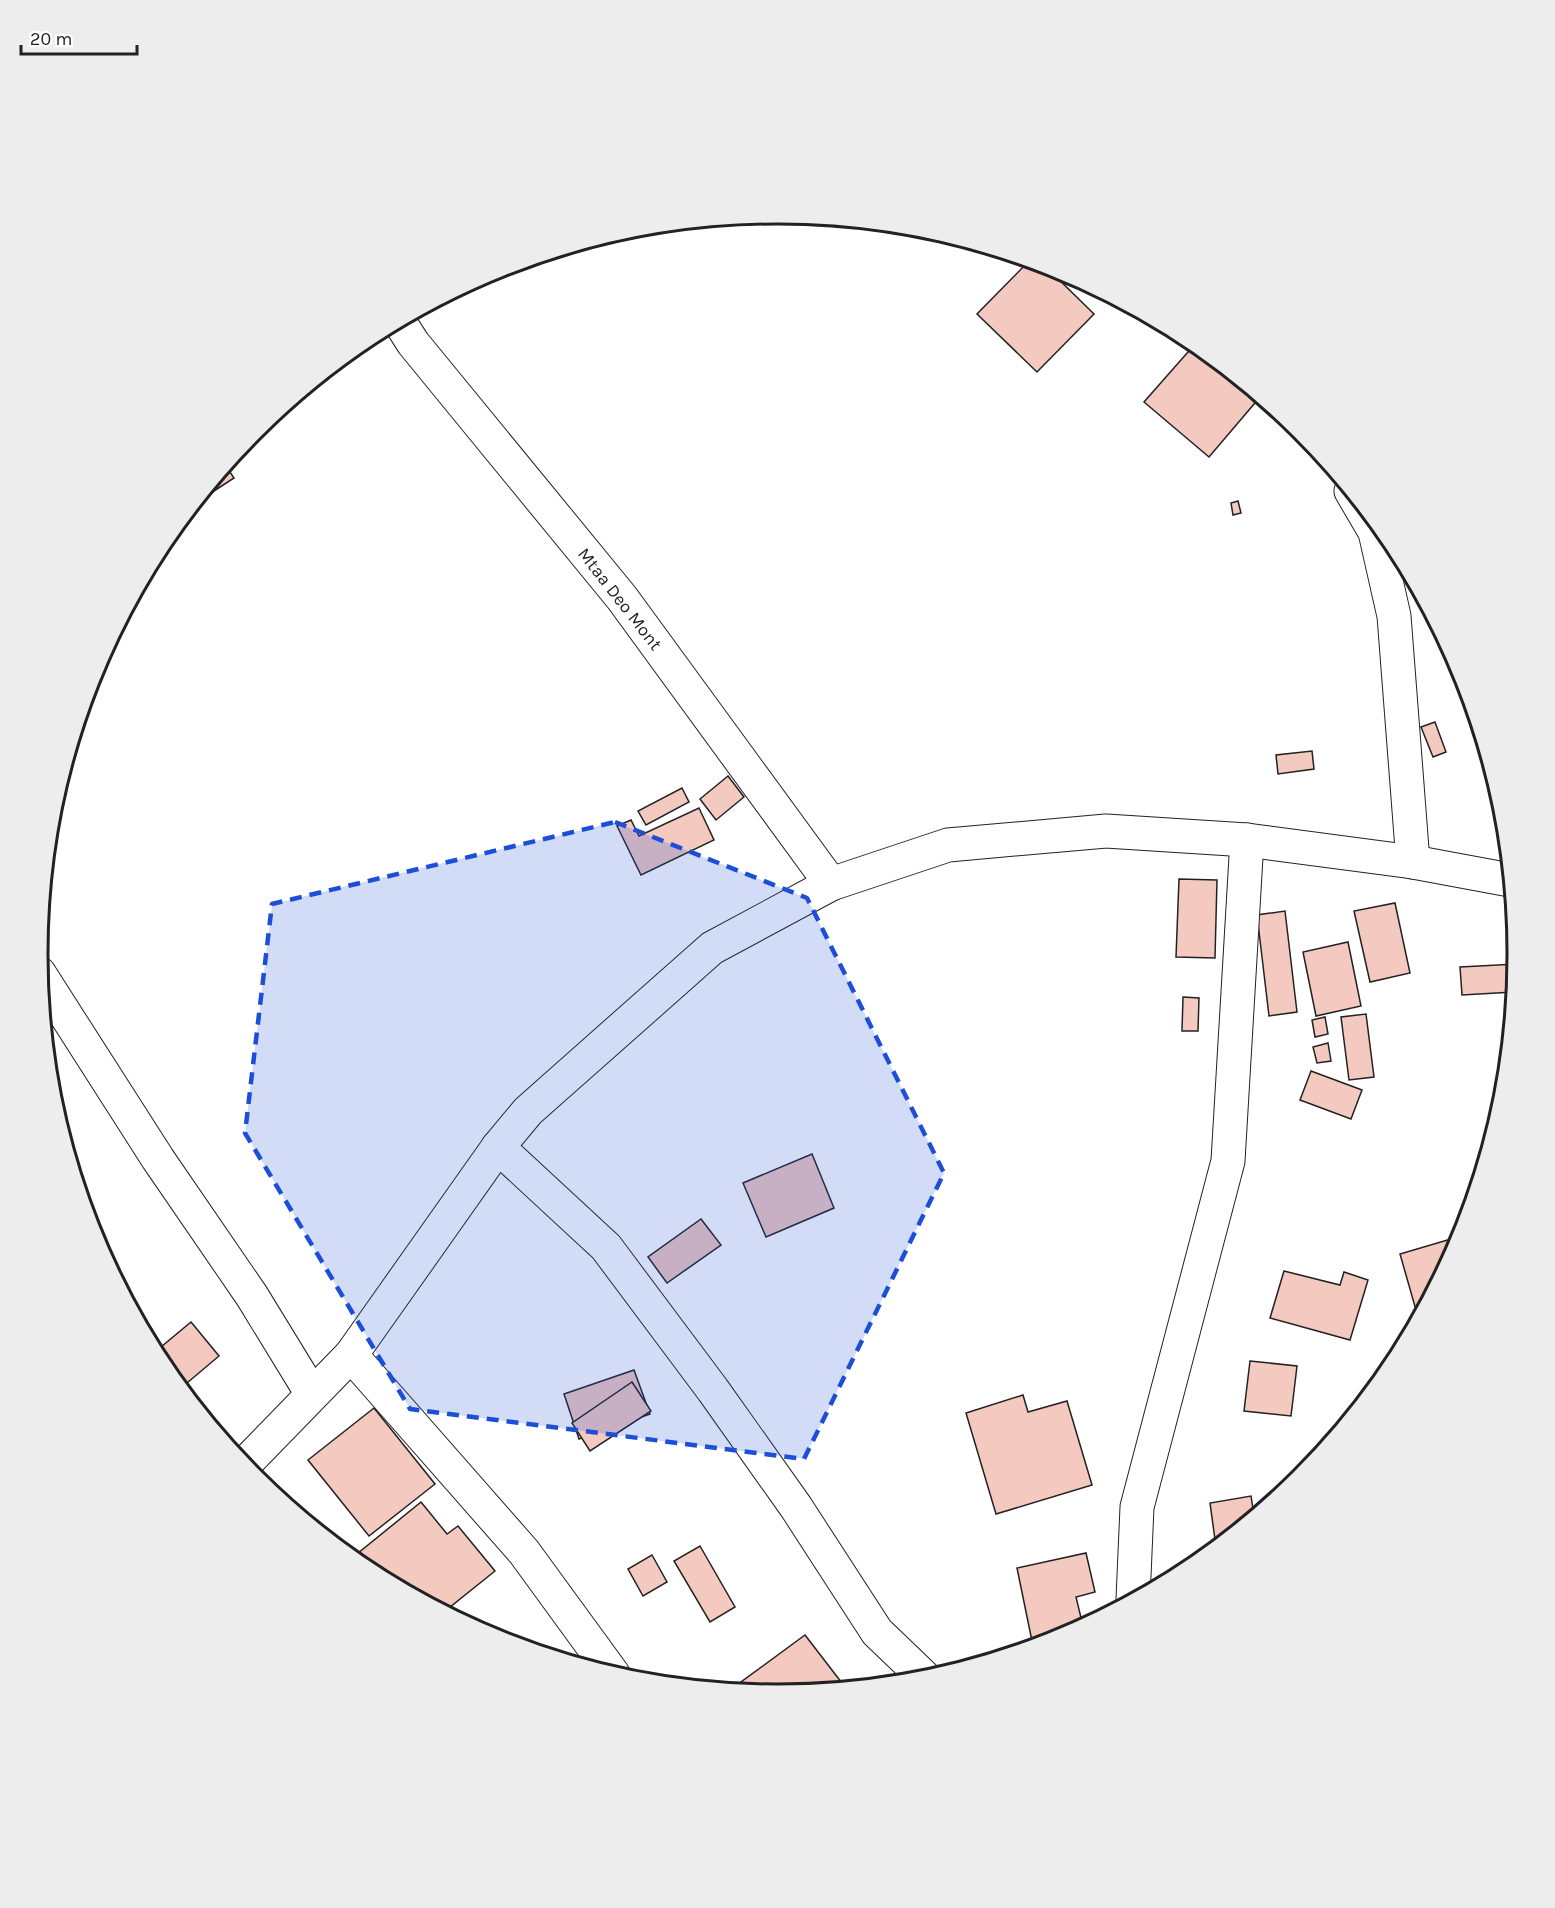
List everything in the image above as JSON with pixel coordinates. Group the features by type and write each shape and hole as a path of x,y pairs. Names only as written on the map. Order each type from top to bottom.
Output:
{"street":[{"name":"Mtaa Deo Mont","path":"403,328 413,343 622,598 831,884"},
{"path":"1376,539 1394,616 1413,862"},
{"path":"251,1458 351,1355 498,1147 528,1111 712,948 831,884 948,845 1106,831 1247,840 1413,862 1503,879"},
{"path":"1133,1591 1137,1508 1228,1161 1247,840"},
{"path":"49,989 158,1159 252,1296 312,1394"},
{"path":"498,1147 606,1247 734,1419 796,1507 877,1632 917,1670"},
{"path":"351,1355 524,1552 605,1662"}],"highlighted area":[{"path":"615,822 807,898 944,1173 804,1459 410,1409 245,1133 272,904"}],"building":[{"path":"1023,267 1061,282 1094,314 1037,372 977,314"},
{"path":"1189,351 1222,375 1255,403 1209,457 1144,402"},
{"path":"230,472 234,478 215,490"},
{"path":"1238,501 1241,513 1233,515 1231,503"},
{"path":"1435,722 1446,752 1433,757 1421,727"},
{"path":"1312,751 1314,769 1278,774 1276,755"},
{"path":"728,776 744,797 716,820 700,799"},
{"path":"682,788 689,802 646,825 638,811"},
{"path":"699,808 714,840 641,875 617,826 631,820 639,836"},
{"path":"1179,879 1217,880 1215,958 1176,957"},
{"path":"1395,903 1410,973 1370,982 1354,911"},
{"path":"1285,911 1297,1012 1269,1016 1257,915"},
{"path":"1348,942 1361,1006 1316,1016 1303,952"},
{"path":"1507,965 1505,992 1462,995 1460,967"},
{"path":"1183,997 1199,998 1198,1031 1182,1031"},
{"path":"1366,1014 1374,1077 1349,1080 1341,1017"},
{"path":"1325,1017 1328,1034 1315,1037 1312,1020"},
{"path":"1328,1043 1331,1061 1317,1063 1313,1047"},
{"path":"1311,1071 1362,1090 1351,1119 1300,1100"},
{"path":"812,1154 834,1208 766,1237 743,1183"},
{"path":"701,1219 721,1245 667,1283 648,1257"},
{"path":"1448,1240 1415,1308 1400,1254"},
{"path":"1284,1271 1340,1285 1344,1272 1368,1280 1350,1340 1270,1318"},
{"path":"191,1322 219,1356 188,1382 163,1346"},
{"path":"1250,1361 1297,1366 1291,1416 1244,1411"},
{"path":"634,1370 650,1414 579,1439 564,1394"},
{"path":"632,1382 651,1411 590,1451 572,1423"},
{"path":"1023,1395 1028,1412 1067,1401 1092,1485 996,1514 966,1413"},
{"path":"374,1408 435,1484 369,1536 308,1460"},
{"path":"1251,1496 1253,1507 1215,1538 1210,1503"},
{"path":"421,1502 447,1534 458,1526 495,1571 451,1606 413,1586 359,1552"},
{"path":"700,1546 735,1607 710,1622 674,1561"},
{"path":"1086,1553 1095,1592 1076,1597 1081,1617 1031,1638 1017,1568"},
{"path":"652,1555 667,1582 643,1596 628,1569"},
{"path":"805,1635 840,1680 778,1684 741,1682"}]}
